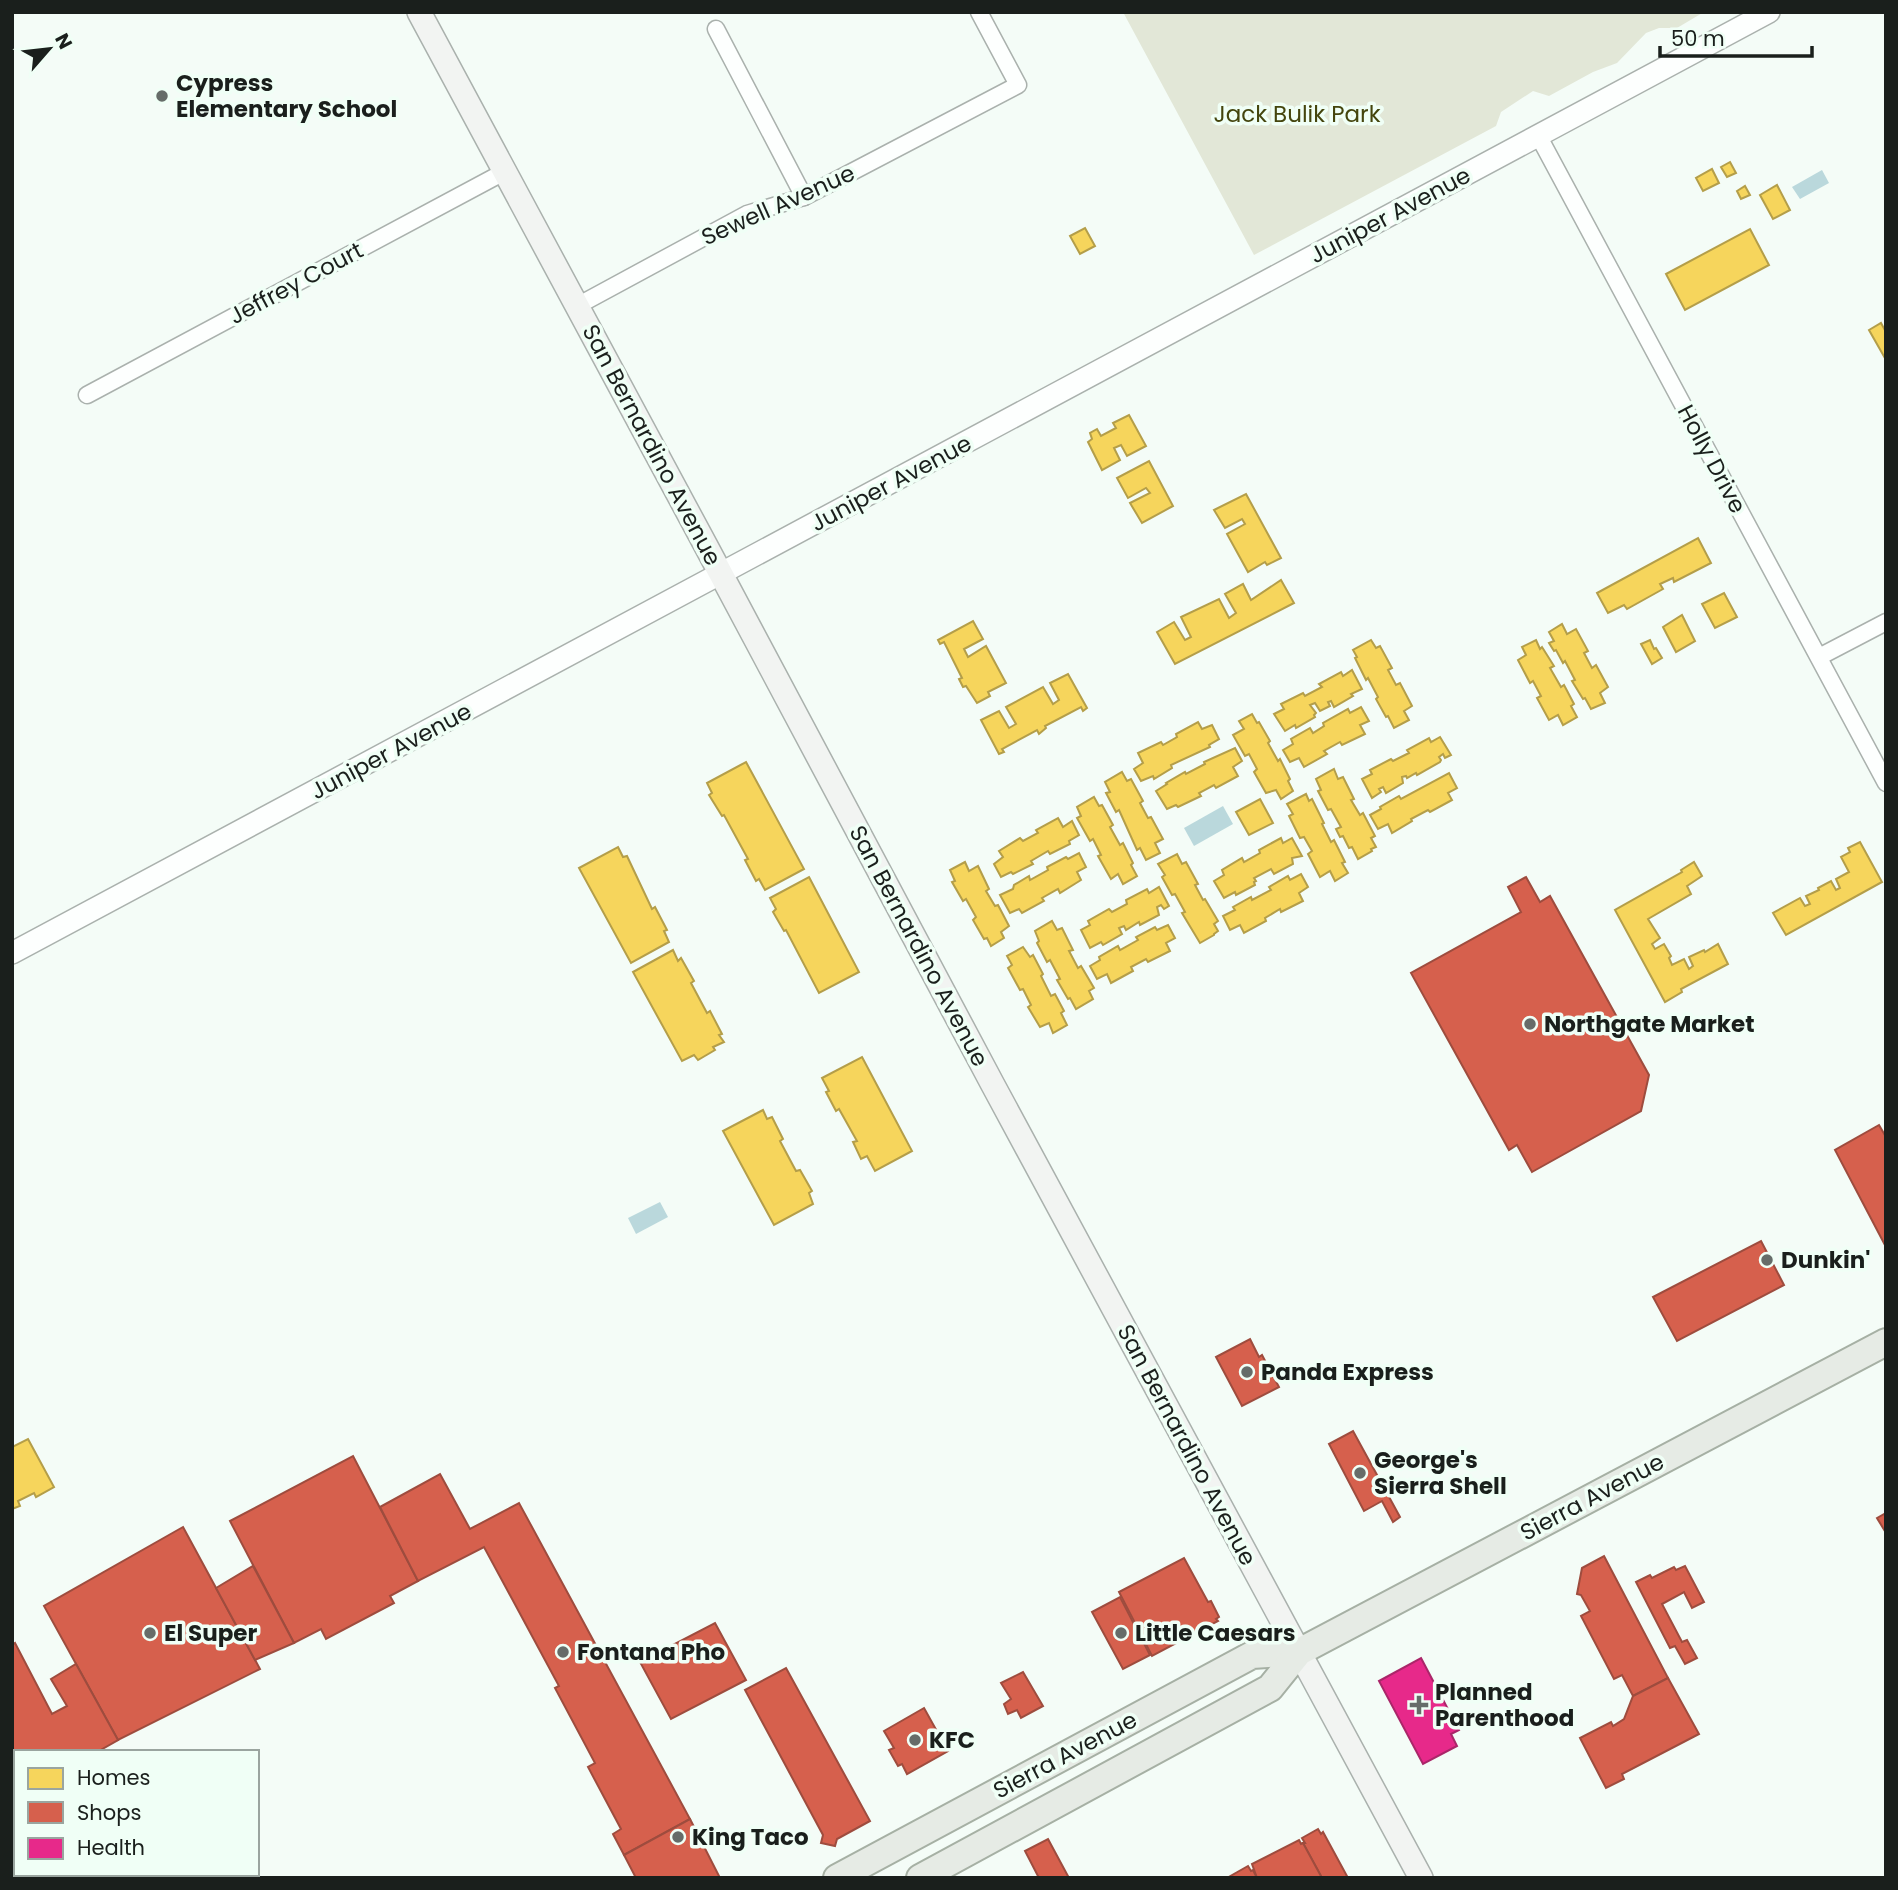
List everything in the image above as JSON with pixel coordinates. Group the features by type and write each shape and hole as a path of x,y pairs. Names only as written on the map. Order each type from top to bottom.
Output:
{"main road":[{"name":"San Bernardino Avenue","path":"419,12 999,1097 1421,1878"},
{"name":"Sierra Avenue","path":"920,1878 1270,1688 1299,1652 1886,1342"},
{"name":"Sierra Avenue","path":"836,1878 1252,1655 1299,1652"},
{"path":"859,1878 880,1855"}],"street":[{"name":"Sewell Avenue","path":"577,306 747,215 804,197 1018,85 979,12"},
{"name":"Juniper Avenue","path":"12,953 1769,12"},
{"path":"716,29 804,197"},
{"name":"Holly Drive","path":"1538,135 1886,783"},
{"name":"Jeffrey Court","path":"87,395 504,172"},
{"path":"1819,657 1886,622"}],"green space":[{"name":"Jack Bulik Park","path":"1123,12 1704,12 1677,28 1659,28 1646,33 1617,63 1593,72 1549,96 1533,91 1501,112 1496,126 1254,255"}],"water":[{"path":"1822,170 1829,183 1800,199 1792,187"},
{"path":"1223,806 1233,824 1194,846 1184,828"},
{"path":"660,1202 668,1217 636,1234 628,1218"}],"building: Homes":[{"path":"1730,162 1736,173 1727,177 1721,167"},
{"path":"1712,169 1719,183 1703,191 1696,178"},
{"path":"1777,185 1790,210 1773,219 1760,195"},
{"path":"1745,186 1750,195 1741,199 1737,191"},
{"path":"1085,228 1095,246 1080,254 1070,236"},
{"path":"1750,229 1769,265 1685,310 1666,274"},
{"path":"1881,323 1886,332 1886,360 1869,330"},
{"path":"1129,415 1146,446 1127,456 1121,445 1114,448 1120,460 1102,470 1088,442 1092,439 1090,433 1097,429 1101,436 1116,428 1113,423"},
{"path":"1149,461 1173,506 1142,523 1130,503 1150,493 1146,488 1128,498 1117,478"},
{"path":"1246,494 1281,558 1267,565 1265,562 1248,572 1227,534 1245,524 1242,519 1225,528 1214,510"},
{"path":"1698,538 1711,563 1674,582 1673,578 1660,584 1663,589 1627,609 1624,605 1608,613 1597,593"},
{"path":"1281,580 1294,603 1175,664 1157,632 1174,622 1185,640 1191,637 1181,617 1219,599 1229,618 1236,613 1225,594 1243,584 1251,600"},
{"path":"1724,593 1737,617 1715,628 1702,604"},
{"path":"1682,615 1695,641 1676,652 1663,627"},
{"path":"973,621 983,639 964,649 968,657 986,646 1006,683 988,692 990,696 977,703 966,686 963,687 959,679 962,678 944,642 940,644 938,640"},
{"path":"1562,624 1567,634 1576,629 1588,651 1584,653 1592,668 1596,665 1608,687 1600,693 1605,703 1591,709 1572,681 1575,680 1565,661 1563,663 1549,643 1554,641 1549,632"},
{"path":"1371,640 1376,648 1380,646 1392,668 1388,670 1396,685 1400,683 1412,706 1404,711 1409,720 1394,728 1355,658 1357,657 1353,650"},
{"path":"1536,640 1554,666 1550,668 1561,687 1564,685 1574,704 1571,706 1577,717 1563,725 1558,715 1549,720 1537,698 1541,696 1533,681 1530,683 1518,660 1526,655 1522,647"},
{"path":"1650,640 1662,658 1652,664 1641,644"},
{"path":"1352,670 1362,689 1334,707 1331,701 1328,702 1330,706 1320,711 1315,703 1310,705 1316,713 1315,717 1285,731 1274,714 1284,709 1281,704 1303,693 1305,696 1322,687 1319,684 1341,672 1343,676"},
{"path":"1068,674 1087,708 1083,711 1081,707 1045,726 1039,734 1037,730 1002,749 1004,752 999,754 981,720 999,711 1009,728 1016,724 1006,707 1043,687 1053,704 1059,700 1050,683"},
{"path":"1361,707 1369,721 1360,725 1365,734 1342,745 1340,742 1324,751 1327,754 1304,767 1299,758 1290,762 1283,750 1293,744 1291,739 1310,728 1313,733 1324,726 1323,723 1348,709 1350,713"},
{"path":"1252,714 1290,779 1288,781 1293,791 1281,799 1276,790 1266,793 1254,772 1257,769 1249,754 1245,756 1233,735 1244,729 1239,721"},
{"path":"1198,722 1202,729 1212,725 1219,739 1209,745 1210,747 1171,765 1172,768 1154,779 1153,776 1141,781 1134,769 1143,763 1138,753 1161,742 1163,745"},
{"path":"1440,737 1451,755 1445,758 1443,754 1439,757 1440,762 1417,775 1416,773 1407,778 1402,777 1403,783 1386,793 1383,787 1379,789 1381,792 1372,798 1362,779 1372,774 1370,770 1409,753 1407,750 1429,738 1431,742"},
{"path":"1235,748 1242,761 1233,767 1238,776 1216,788 1214,785 1199,793 1201,796 1178,807 1176,805 1167,809 1156,791 1185,772 1186,774 1205,764 1204,762"},
{"path":"746,762 804,869 765,890 759,879 756,881 745,860 748,859 724,815 722,816 709,795 712,793 707,783"},
{"path":"1334,769 1338,779 1343,777 1354,799 1351,800 1360,815 1363,813 1375,836 1371,838 1376,847 1358,859 1343,836 1340,837 1336,829 1341,827 1318,791 1321,790 1316,779"},
{"path":"1122,772 1127,781 1131,779 1143,801 1140,803 1148,818 1151,817 1163,839 1155,843 1160,853 1146,860 1140,848 1137,850 1119,810 1116,812 1106,793 1110,792 1105,782"},
{"path":"1449,773 1457,788 1448,793 1452,800 1411,819 1412,821 1392,833 1388,824 1378,829 1370,815 1381,809 1380,807 1399,796 1401,799"},
{"path":"1306,794 1309,801 1312,799 1331,842 1334,840 1345,862 1342,863 1348,873 1335,881 1330,871 1320,877 1308,854 1312,851 1304,837 1300,838 1289,816 1293,814 1287,804"},
{"path":"1094,797 1099,806 1102,805 1113,825 1110,827 1120,845 1123,843 1133,863 1131,865 1137,876 1123,884 1118,874 1111,879 1098,856 1101,855 1093,839 1090,841 1077,818 1081,816 1077,807"},
{"path":"1260,799 1273,823 1249,835 1236,812"},
{"path":"1058,818 1063,827 1072,821 1079,835 1069,841 1070,844 1050,854 1048,851 1031,861 1033,864 1001,877 994,864 1003,857 999,851 1020,838 1023,841 1038,833 1036,830"},
{"path":"1281,838 1283,843 1292,838 1302,856 1292,858 1293,864 1274,874 1271,869 1254,878 1255,885 1224,898 1214,881 1224,875 1222,870 1242,858 1244,862"},
{"path":"1860,842 1882,882 1786,935 1773,913 1800,898 1805,906 1810,904 1806,896 1831,881 1836,890 1840,888 1836,879 1849,872 1841,857 1850,852 1848,848"},
{"path":"618,847 623,857 627,856 652,909 655,907 667,930 664,931 669,942 631,963 579,868"},
{"path":"1079,853 1086,867 1077,872 1081,880 1060,893 1058,889 1042,898 1044,901 1022,913 1019,909 1010,913 1000,895 1013,889 1014,885 1029,876 1030,880 1048,870 1047,867"},
{"path":"1177,854 1182,864 1186,862 1203,900 1205,899 1218,921 1214,924 1218,931 1200,943 1182,913 1185,912 1175,894 1172,895 1162,877 1165,875 1158,864"},
{"path":"965,862 969,871 978,866 989,889 986,891 995,906 998,905 1009,926 1001,932 1004,938 991,946 973,920 976,917 966,899 963,901 952,882 955,881 950,870"},
{"path":"1694,862 1702,876 1687,886 1691,894 1648,919 1660,938 1652,944 1655,949 1664,944 1671,956 1669,958 1672,965 1684,959 1689,969 1693,966 1689,957 1718,944 1728,964 1681,989 1682,992 1665,1002 1615,910 1682,872 1681,870"},
{"path":"1301,874 1308,887 1299,893 1303,901 1281,912 1280,909 1265,918 1266,921 1244,933 1240,925 1230,930 1223,916 1235,910 1233,907 1271,890 1269,887 1288,876 1290,880"},
{"path":"809,877 859,972 819,993 786,930 784,931 773,912 776,909 770,898"},
{"path":"1159,887 1169,906 1164,909 1161,905 1157,907 1159,915 1126,930 1124,926 1119,928 1122,934 1103,945 1101,942 1090,948 1081,930 1090,925 1088,921 1109,909 1112,912 1127,904 1126,900 1147,889 1149,893"},
{"path":"1052,921 1057,930 1062,928 1078,968 1081,966 1094,988 1089,991 1093,999 1076,1009 1057,980 1060,979 1050,960 1047,962 1037,943 1039,941 1035,931"},
{"path":"1168,925 1175,938 1166,943 1170,951 1131,967 1133,971 1111,983 1107,974 1097,979 1090,966 1100,960 1099,957 1118,946 1120,950 1155,927 1157,930"},
{"path":"1023,947 1030,957 1033,955 1051,996 1055,994 1064,1011 1061,1013 1067,1025 1053,1033 1049,1023 1040,1027 1028,1007 1031,1005 1023,989 1020,990 1008,968 1012,965 1007,956"},
{"path":"673,950 678,961 681,958 694,981 691,983 707,1013 710,1011 724,1042 713,1047 715,1050 698,1060 694,1055 682,1061 633,972"},
{"path":"862,1057 912,1151 875,1171 867,1156 861,1159 853,1142 857,1141 839,1109 836,1111 822,1078"},
{"path":"763,1110 767,1119 772,1117 783,1139 780,1141 796,1171 800,1170 812,1191 809,1193 813,1204 774,1225 723,1131"},
{"path":"28,1439 54,1487 36,1497 34,1493 18,1501 20,1506 12,1509 12,1447"}],"building: Shops":[{"name":"Northgate Market","path":"1526,877 1540,902 1550,896 1649,1075 1641,1111 1532,1172 1517,1145 1509,1150 1411,973 1521,912 1508,887"},
{"path":"1879,1125 1886,1137 1886,1247 1835,1150"},
{"path":"1761,1241 1784,1285 1677,1341 1653,1297"},
{"name":"Panda Express","path":"1250,1339 1279,1387 1242,1406 1216,1357"},
{"name":"George's Sierra Shell","path":"1353,1431 1400,1517 1393,1522 1382,1501 1364,1511 1329,1444"},
{"path":"353,1456 418,1581 390,1596 394,1603 326,1639 321,1629 294,1643 230,1521"},
{"path":"440,1474 470,1529 519,1503 690,1819 624,1855 613,1834 621,1829 588,1767 595,1763 555,1688 559,1686 484,1547 418,1581 380,1507"},
{"path":"1886,1513 1886,1533 1877,1518"},
{"name":"El Super","path":"183,1527 260,1669 118,1740 44,1606"},
{"path":"1604,1556 1668,1678 1633,1696 1622,1675 1614,1679 1581,1616 1590,1611 1581,1595 1577,1594 1582,1568"},
{"path":"1184,1558 1208,1602 1211,1601 1219,1617 1216,1619 1218,1621 1152,1656 1119,1592"},
{"path":"253,1566 294,1643 255,1660 216,1588"},
{"path":"1685,1566 1704,1602 1692,1608 1684,1592 1662,1604 1682,1642 1687,1640 1697,1658 1685,1664 1675,1646 1670,1648 1636,1582 1650,1575 1652,1578 1674,1567 1676,1570"},
{"name":"Little Caesars","path":"1120,1597 1150,1655 1123,1669 1092,1612"},
{"path":"715,1623 746,1680 671,1719 640,1662"},
{"path":"15,1643 52,1714 67,1706 51,1679 76,1664 118,1740 100,1750 14,1750 14,1758 12,1645"},
{"path":"786,1668 870,1821 837,1839 835,1846 821,1843 823,1835 745,1690"},
{"path":"1023,1672 1043,1706 1021,1718 1017,1710 1008,1714 1004,1704 1011,1699 1001,1683"},
{"path":"1668,1678 1699,1734 1622,1774 1624,1779 1606,1788 1580,1738 1611,1722 1613,1726 1624,1719 1633,1696"},
{"name":"KFC","path":"924,1708 948,1751 907,1774 902,1764 898,1766 889,1750 894,1748 884,1731"},
{"name":"King Taco","path":"690,1819 720,1878 636,1878 624,1855"},
{"path":"1318,1829 1321,1834 1323,1832 1348,1878 1322,1878 1302,1838"},
{"path":"1048,1839 1069,1878 1039,1878 1025,1851"},
{"path":"1299,1840 1322,1878 1257,1878 1252,1864"},
{"path":"1248,1866 1257,1878 1227,1878"}],"building: Health":[{"name":"Planned Parenthood","path":"1421,1658 1459,1730 1451,1734 1457,1746 1423,1764 1379,1681"}],"place":[{"name":"Cypress Elementary School","path":"162,96"},
{"name":"Northgate Market","path":"1530,1024"},
{"name":"Dunkin'","path":"1767,1260"},
{"name":"Panda Express","path":"1247,1372"},
{"name":"George's Sierra Shell","path":"1360,1473"},
{"name":"El Super","path":"150,1633"},
{"name":"Little Caesars","path":"1121,1633"},
{"name":"Fontana Pho","path":"563,1652"},
{"name":"Planned Parenthood","path":"1419,1705"},
{"name":"KFC","path":"915,1740"},
{"name":"King Taco","path":"678,1837"}]}
